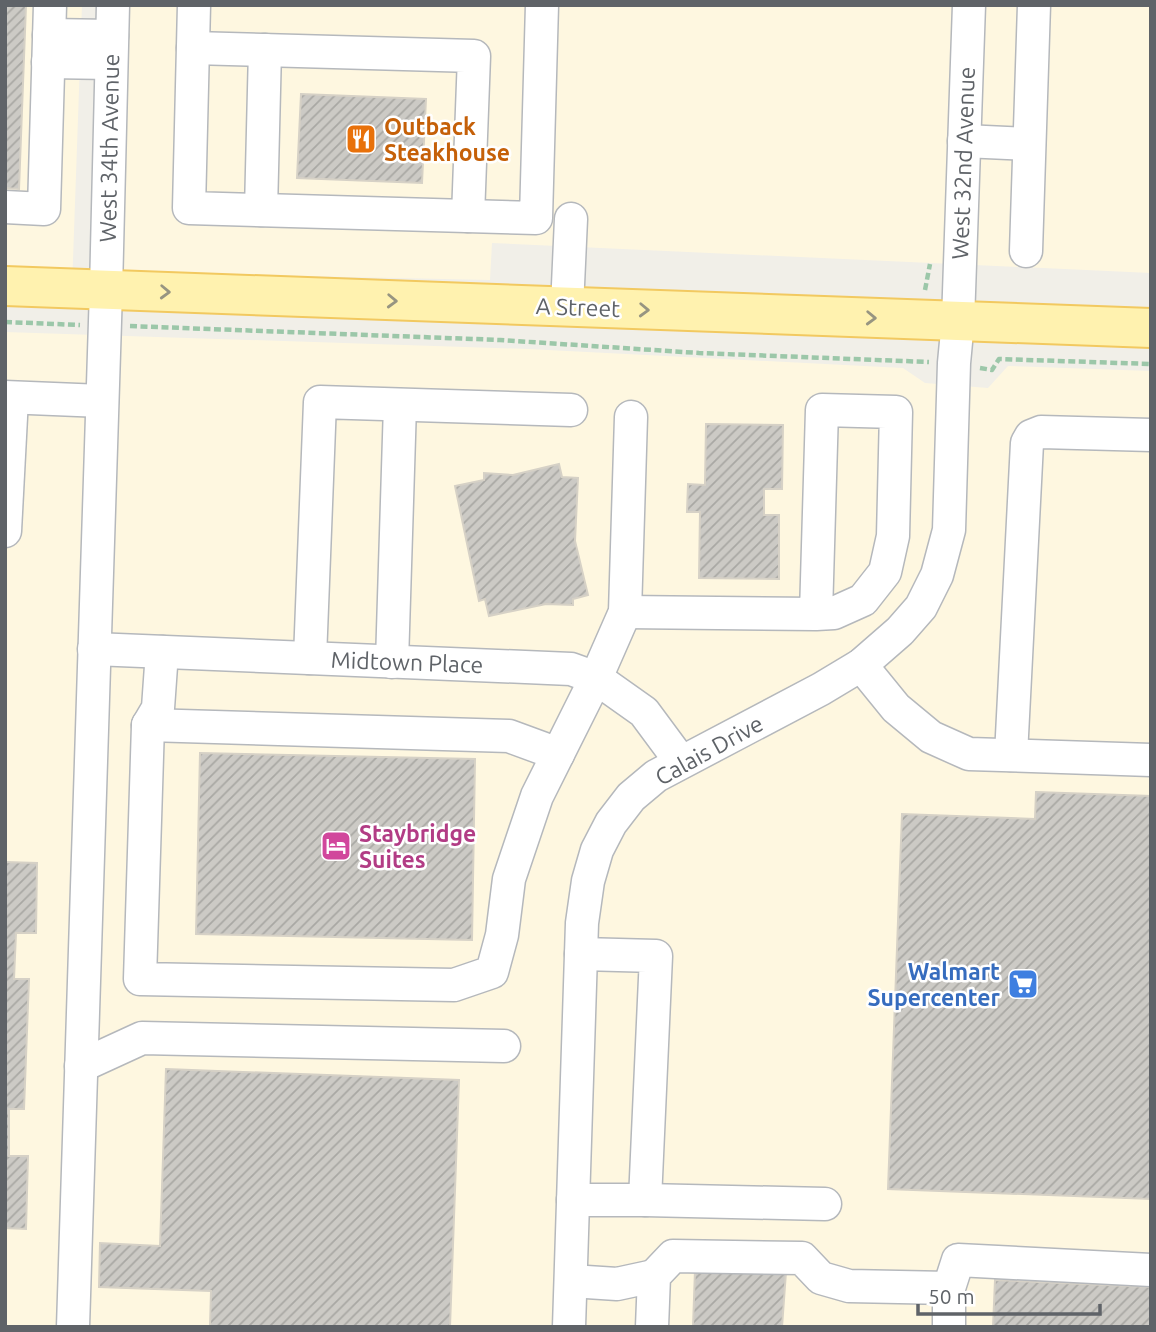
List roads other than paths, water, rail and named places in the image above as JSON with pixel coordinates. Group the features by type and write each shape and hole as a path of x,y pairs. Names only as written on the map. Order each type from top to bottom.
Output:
{"main road":[{"name":"A Street","path":"5,286 105,308 567,307 1151,328"}],"street":[{"name":"West 34th Avenue","path":"73,1327 113,5"},
{"path":"194,5 189,208 536,218 542,5"},
{"name":"West 32nd Avenue","path":"958,321 969,5"},
{"path":"1026,251 1034,5"},
{"path":"5,207 44,209 49,34 112,50"},
{"path":"193,48 474,56 468,216"},
{"path":"261,210 265,50"},
{"path":"964,141 1029,144"},
{"path":"567,307 570,219"},
{"name":"Calais Drive","path":"569,1327 582,923 588,881 597,850 611,823 631,797 656,776 861,665 900,631 921,607 937,575 949,530 954,363 958,321"},
{"path":"5,531 9,398 102,401"},
{"path":"310,658 320,402 571,410"},
{"path":"391,662 400,405"},
{"path":"625,612 816,614 834,613 863,600 885,572 893,537 896,412 822,410 816,614"},
{"path":"162,652 158,708 148,725 140,979 454,985 492,972 502,935 509,879 537,796 596,678 625,612 631,417"},
{"path":"1011,755 1027,443 1031,436 1041,432 1151,435"},
{"name":"Midtown Place","path":"94,649 571,669 596,678 644,712 681,762"},
{"path":"861,665 896,708 931,737 969,754 1151,760"},
{"path":"148,725 509,736 558,754"},
{"path":"581,954 656,956 645,1200"},
{"path":"82,1066 142,1038 504,1046"},
{"path":"573,1200 825,1204"},
{"path":"571,1281 617,1284 654,1276 673,1256 802,1258 821,1278 849,1286 949,1288"},
{"path":"950,1327 949,1288 958,1259 1151,1270"},
{"path":"652,1327 654,1276"}],"place":[{"name":"Outback Steakhouse","path":"361,139"},
{"name":"Staybridge Suites","path":"336,846"},
{"name":"Walmart Supercenter","path":"1023,984"}]}
